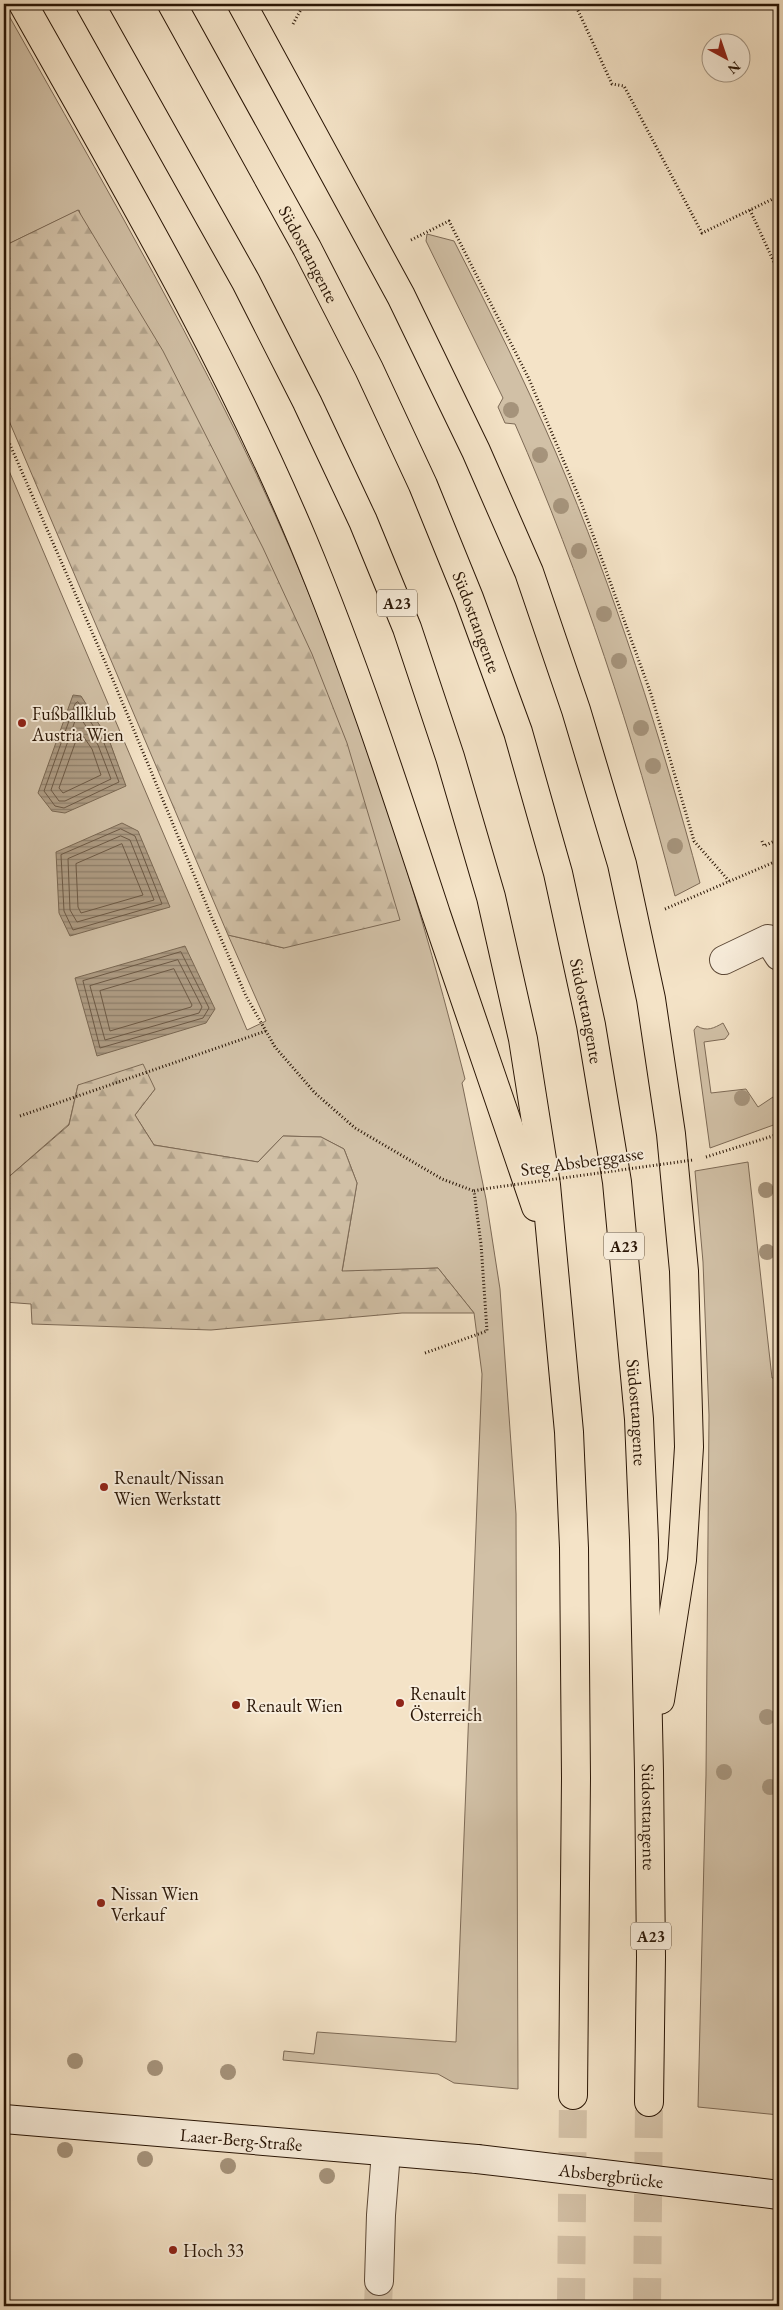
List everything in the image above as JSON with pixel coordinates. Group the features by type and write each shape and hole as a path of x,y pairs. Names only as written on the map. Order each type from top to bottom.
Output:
{"highway":[{"path":"23,4 150,228 211,343 256,436 303,542 349,658 553,1256"},
{"name":"A23","path":"90,4 250,290 363,521 407,628 450,756 493,907 523,1039 546,1185 569,1432 574,1548 576,1778 573,2095"},
{"name":"Südosttangente","path":"172,4 307,248 369,369 423,485 469,598 518,732 558,873 591,1025 618,1191 639,1419 644,1540 649,1771 651,1957 649,2102"},
{"path":"242,4 401,296 476,451 529,572 576,710 622,864 651,999 671,1134 684,1271 689,1447 682,1560 649,1771"}],"main road":[{"path":"724,960 774,948"},
{"name":"Laaer-Berg-Straße","path":"4,2118 477,2159"},
{"path":"379,2282 381,2216 386,2152"},
{"name":"Absbergbrücke","path":"477,2159 779,2195"}],"path":[{"path":"575,4 612,84 624,86 702,233 779,196"},
{"path":"750,210 779,272"},
{"path":"411,240 448,221 529,379 561,452 621,606 651,694 694,841 729,881"},
{"path":"4,430 113,680 246,996 275,1047 315,1092 355,1128 442,1178 474,1191 481,1244 488,1331 425,1353"},
{"path":"762,841 764,846 779,839"},
{"path":"663,910 779,860"},
{"path":"20,1116 266,1031"},
{"path":"704,1157 779,1134"},
{"name":"Steg Absberggasse","path":"474,1191 693,1160"}],"green space":[{"path":"4,7 124,220 211,381 274,513 308,592 339,671 395,833 420,914 465,1079 462,1083 486,1199 500,1289 516,1514 518,2089 454,2083 438,2074 283,2060 284,2051 314,2054 317,2032 456,2042 482,1374 474,1313 438,1268 342,1272 357,1183 344,1149 321,1137 283,1136 258,1162 154,1145 135,1115 155,1089 78,1085 69,1124 4,1181 4,459 247,1030 266,1021 228,935 284,948 79,210 4,246","holes":["81,697 109,740 125,786"]},
{"path":"78,210 163,351 263,548 312,654 347,743 400,920 284,948 228,935 4,409 4,246"},
{"path":"427,234 454,241 507,346 544,426 578,505 598,558 653,719 700,883 675,896 624,716 584,598 515,424 505,423 498,407 503,398 426,241"},
{"path":"723,1023 729,1034 725,1039 704,1042 711,1093 746,1089 758,1107 779,1093 779,1123 710,1148 694,1030 697,1026 707,1029"},
{"path":"143,1064 155,1089 135,1115 154,1145 258,1162 283,1136 321,1137 344,1149 357,1183 342,1271 438,1268 474,1313 402,1313 211,1330 32,1324 31,1304 4,1302 4,1181 69,1125 78,1085"},
{"path":"748,1162 772,1378 779,1378 779,2115 698,2107 706,1775 709,1415 703,1262 695,1171"}],"water":[{"path":"73,695 81,696 109,740 126,786 65,813 52,811 38,793"},
{"path":"122,823 138,831 170,907 70,936 59,913 56,852"},
{"path":"185,946 215,1009 206,1023 97,1056 75,978"}],"tunnel":[{"path":"571,2306 573,2095"},
{"path":"647,2306 649,2102"},
{"path":"378,2306 379,2281"}],"place":[{"name":"Fußballklub Austria Wien","path":"22,723"},
{"name":"Renault/Nissan Wien Werkstatt","path":"104,1487"},
{"name":"Renault Österreich","path":"400,1703"},
{"name":"Renault Wien","path":"236,1705"},
{"name":"Nissan Wien Verkauf","path":"101,1903"},
{"name":"Hoch 33","path":"173,2250"}]}
